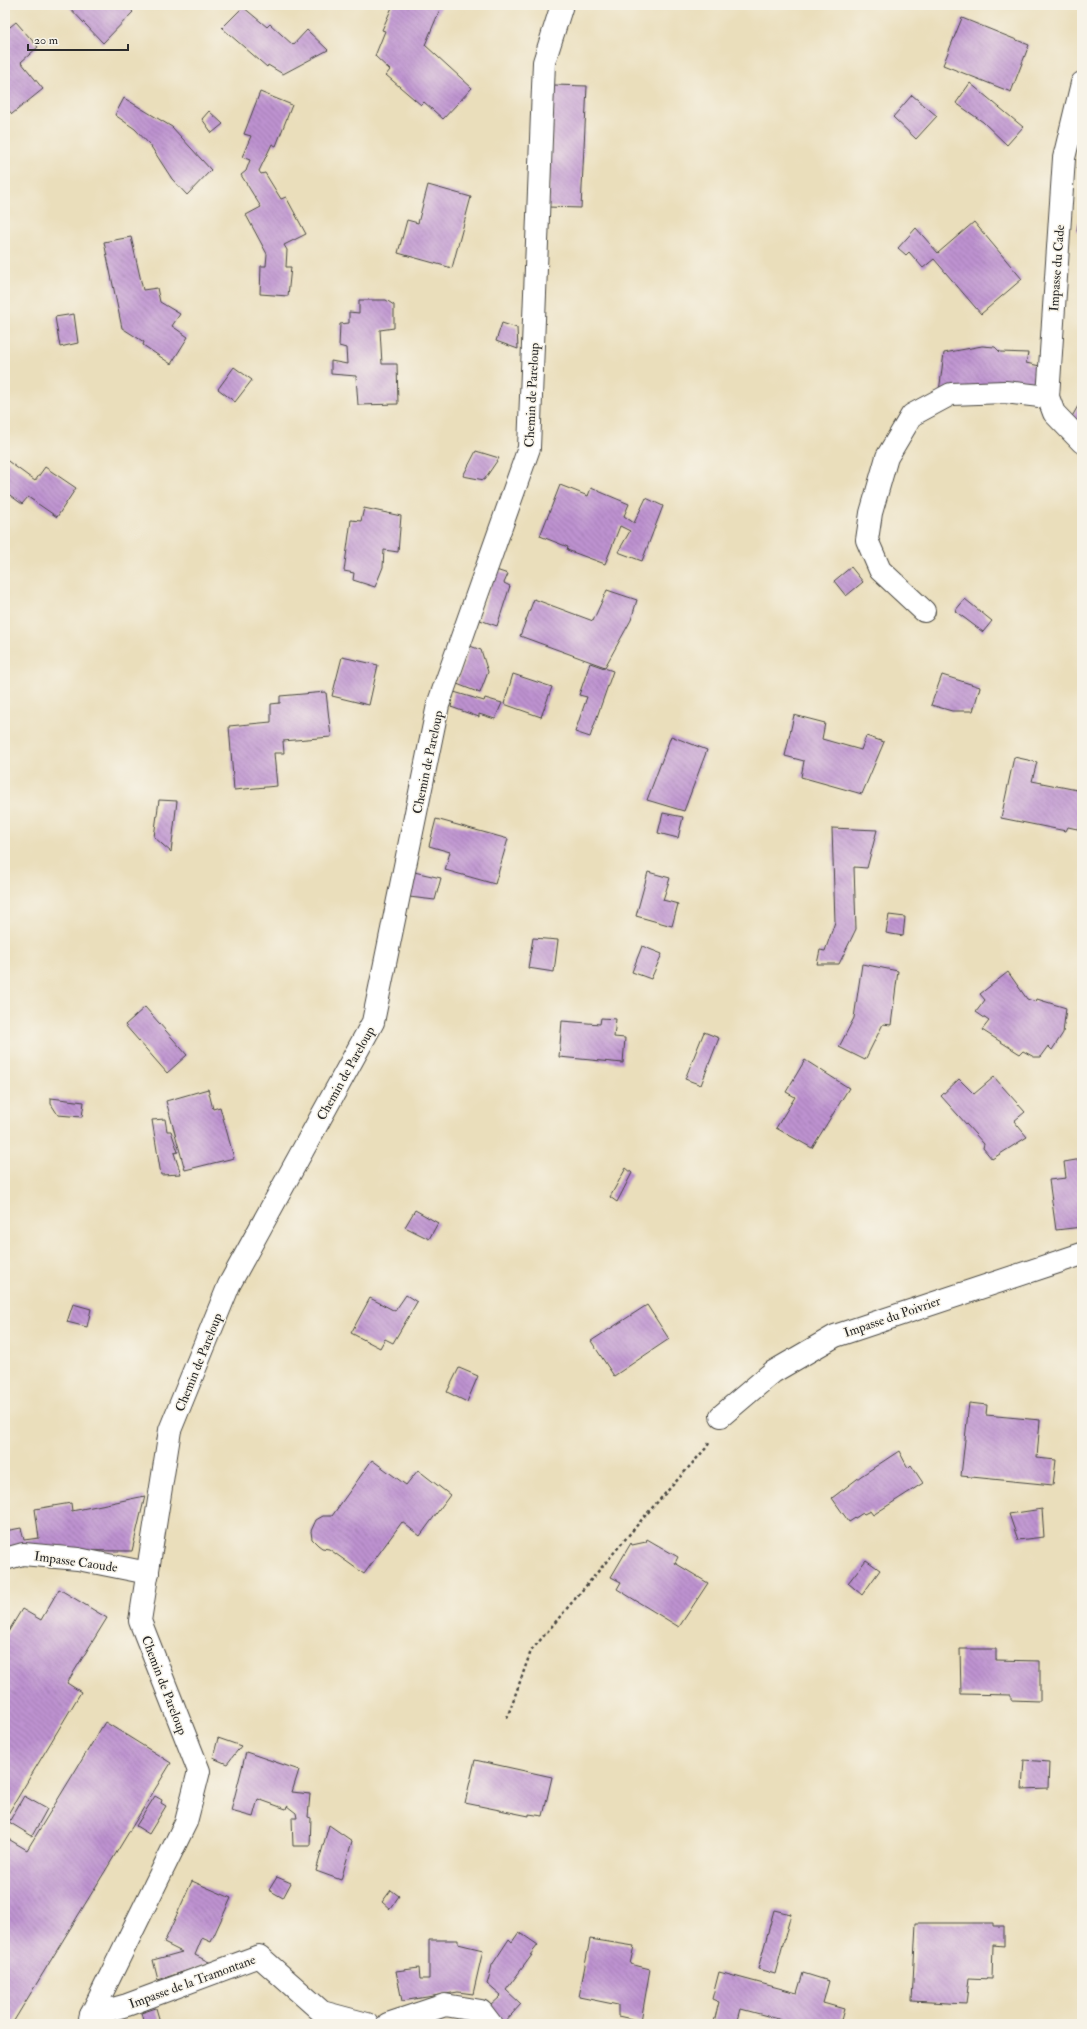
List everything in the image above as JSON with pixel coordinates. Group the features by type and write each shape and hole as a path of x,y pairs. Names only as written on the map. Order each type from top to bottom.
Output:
{"street":[{"name":"Chemin de Pareloup","path":"90,2020 186,1822 199,1771 140,1621 170,1430 229,1286 373,1022 438,705 530,448 544,62 562,5"},
{"name":"Impasse du Cade","path":"1082,83 1064,158 1048,397 1054,413 1082,442"},
{"path":"924,611 880,570 866,540 871,512 887,457 912,415 951,394 1005,392 1048,397"},
{"name":"Impasse du Poivrier","path":"721,1416 773,1372 835,1336 907,1310 1082,1254"},
{"name":"Impasse Caoude","path":"5,1559 23,1554 78,1559 148,1573"},
{"name":"Impasse de la Tramontane","path":"90,2020 259,1956 322,2012 367,2024"},
{"path":"388,2024 445,2005 481,2011 491,2024"}],"path":[{"path":"507,1718 532,1651 644,1517 707,1447 721,1416"}],"building":[{"path":"67,5 126,5 133,12 103,43"},
{"path":"393,5 436,5 441,7 425,45 472,88 443,119 424,102 421,105 386,75 390,70 375,56 385,31 382,30"},
{"path":"243,7 267,27 270,24 293,45 307,30 328,50 283,74 268,65 267,67 222,28"},
{"path":"962,18 1029,45 1011,92 943,65"},
{"path":"16,22 38,47 21,62 43,89 12,114 5,106 5,31"},
{"path":"970,83 1023,127 1007,145 983,122 956,103"},
{"path":"554,85 587,86 581,208 548,207"},
{"path":"260,92 292,105 276,146 272,144 259,171 261,174 265,173 281,199 286,197 306,234 284,245 287,250 286,267 291,267 288,296 260,294 261,266 266,266 267,254 246,215 261,207 241,175 246,171 250,160 242,157 251,136 244,134"},
{"path":"912,95 937,116 916,139 893,117"},
{"path":"124,98 172,127 211,170 187,195 172,179 150,145 135,129 115,115"},
{"path":"209,111 223,124 212,133 202,119"},
{"path":"1082,119 1082,144 1077,143"},
{"path":"428,185 471,197 452,268 398,253 407,220 418,223"},
{"path":"1082,210 1082,234 1077,231"},
{"path":"974,222 1022,279 981,314 934,259 923,268 909,252 906,255 898,248 916,228 938,253"},
{"path":"131,237 143,290 157,288 160,302 180,314 172,326 188,337 171,364 143,345 144,342 122,328 104,242"},
{"path":"359,300 386,300 394,305 394,328 380,330 382,364 397,364 398,404 358,405 356,376 331,374 331,361 347,364 346,348 339,346 340,324 349,323 349,312 359,313"},
{"path":"74,314 78,343 60,347 55,317"},
{"path":"502,323 517,328 518,349 496,341"},
{"path":"982,346 995,347 1000,352 1028,353 1026,363 1040,366 1037,388 939,392 944,353"},
{"path":"234,367 252,380 235,402 218,389"},
{"path":"1078,406 1082,408 1082,432 1070,420"},
{"path":"476,451 499,458 484,480 463,476"},
{"path":"5,459 35,481 45,467 76,488 57,517 28,497 22,504 7,493 5,496"},
{"path":"560,485 588,496 591,488 629,504 624,516 634,523 646,498 663,506 642,561 618,552 630,531 620,526 605,564 567,550 568,547 540,536"},
{"path":"364,508 401,516 398,552 384,550 383,567 375,587 353,580 354,573 344,571 351,520 361,521"},
{"path":"851,567 863,582 846,596 834,581"},
{"path":"496,570 508,574 504,583 510,586 497,626 480,620"},
{"path":"607,590 637,600 631,620 605,667 520,636 534,599 593,621"},
{"path":"965,599 992,621 983,632 955,611"},
{"path":"470,646 481,650 488,672 480,693 457,684"},
{"path":"342,657 378,665 369,705 332,696"},
{"path":"590,663 613,671 590,737 575,732 587,697 579,695"},
{"path":"513,674 552,687 541,717 504,704"},
{"path":"942,675 980,687 973,711 952,711 931,705"},
{"path":"326,692 331,737 283,741 284,753 274,753 277,786 234,790 229,726 271,722 271,704 280,703 280,696"},
{"path":"454,692 484,701 485,698 502,703 495,719 479,714 479,717 451,707"},
{"path":"794,715 825,723 822,739 861,750 866,736 884,742 862,794 801,777 804,761 785,756"},
{"path":"671,736 707,750 684,811 647,800"},
{"path":"1014,757 1037,762 1032,781 1082,791 1082,830 1068,827 1066,831 1001,818"},
{"path":"159,800 177,801 171,852 154,837"},
{"path":"663,813 683,817 678,838 658,833"},
{"path":"436,819 508,839 495,884 445,870 450,852 429,846"},
{"path":"832,828 877,830 867,868 854,867 856,929 839,964 817,964 820,950 825,951 835,922"},
{"path":"414,872 441,878 435,900 409,897"},
{"path":"648,872 670,878 663,900 678,904 672,926 636,916"},
{"path":"889,915 905,917 903,936 886,933"},
{"path":"533,938 558,940 554,972 528,968"},
{"path":"642,946 662,954 651,979 632,972"},
{"path":"862,964 898,971 891,1025 883,1024 865,1060 839,1047 854,1018"},
{"path":"1008,972 1027,999 1036,1002 1037,999 1066,1008 1063,1033 1052,1050 1048,1046 1040,1057 1034,1057 1023,1051 1020,1054 982,1030 989,1021 976,1012 985,1000 980,994"},
{"path":"145,1007 187,1055 167,1073 125,1025"},
{"path":"601,1018 616,1019 614,1037 625,1038 623,1063 559,1057 562,1021 600,1024"},
{"path":"704,1032 719,1038 701,1085 685,1079"},
{"path":"805,1060 849,1088 812,1148 776,1128 795,1097 786,1092"},
{"path":"994,1077 1025,1112 1014,1121 1027,1137 992,1159 983,1148 984,1144 941,1096 959,1079 974,1094"},
{"path":"208,1089 213,1109 220,1107 234,1158 185,1170 166,1101"},
{"path":"51,1098 84,1102 82,1117 58,1115 51,1104"},
{"path":"165,1119 167,1131 171,1131 178,1152 174,1153 181,1174 161,1175 152,1120"},
{"path":"5,1134 8,1134 6,1157 5,1157"},
{"path":"1082,1159 1082,1227 1056,1230 1049,1180 1066,1178 1064,1162"},
{"path":"626,1168 632,1173 617,1202 610,1197"},
{"path":"415,1210 438,1223 429,1239 405,1227"},
{"path":"406,1295 417,1302 393,1343 385,1339 380,1348 351,1333 370,1298 395,1311"},
{"path":"73,1304 91,1309 87,1327 67,1322"},
{"path":"647,1305 669,1339 614,1376 591,1341"},
{"path":"459,1368 478,1376 467,1402 447,1392"},
{"path":"969,1403 987,1405 986,1415 1040,1420 1037,1458 1056,1460 1053,1485 961,1476"},
{"path":"899,1451 908,1468 911,1465 923,1483 873,1515 870,1511 864,1514 863,1513 849,1522 832,1498 861,1476"},
{"path":"372,1460 406,1485 418,1470 450,1495 420,1536 402,1522 364,1574 329,1549 322,1548 318,1545 312,1539 311,1531 316,1520 323,1516 332,1516"},
{"path":"145,1496 132,1551 5,1550 5,1531 21,1528 24,1540 39,1538 35,1509 71,1503 72,1511"},
{"path":"1042,1509 1044,1537 1018,1540 1009,1514"},
{"path":"647,1539 678,1557 675,1563 708,1583 679,1627 617,1589 621,1582 611,1577 631,1543 632,1545 646,1542"},
{"path":"866,1560 880,1570 862,1595 848,1583"},
{"path":"59,1589 107,1618 67,1683 81,1692 5,1819 5,1637 22,1609 41,1620"},
{"path":"960,1649 996,1649 996,1660 1040,1661 1040,1701 1011,1700 1011,1695 961,1694"},
{"path":"105,1722 171,1763 12,2024 5,2024 5,1837 27,1850"},
{"path":"218,1738 241,1746 227,1764 213,1758"},
{"path":"246,1752 299,1770 292,1792 310,1794 308,1817 311,1818 310,1846 293,1846 292,1818 297,1818 296,1813 287,1806 286,1809 258,1799 253,1817 231,1811"},
{"path":"475,1760 552,1777 543,1816 529,1814 529,1816 465,1803"},
{"path":"1024,1760 1049,1762 1048,1788 1022,1789"},
{"path":"24,1796 47,1809 32,1836 9,1822"},
{"path":"155,1796 162,1800 161,1803 166,1806 149,1834 136,1826"},
{"path":"329,1825 352,1841 341,1880 316,1871"},
{"path":"277,1877 291,1883 283,1898 269,1890"},
{"path":"192,1881 231,1898 211,1942 202,1938 195,1955 211,1963 158,1980 153,1960 182,1952 164,1943"},
{"path":"391,1890 399,1896 390,1909 382,1902"},
{"path":"774,1910 791,1914 775,1974 758,1969"},
{"path":"916,1923 993,1923 993,1926 1004,1926 1004,1946 993,1945 992,1979 969,1978 966,2004 912,2001"},
{"path":"519,1932 538,1945 506,1990 521,2004 503,2024 500,2024 490,2006 501,1996 487,1984 492,1965 509,1939 512,1942"},
{"path":"590,1939 634,1946 630,1964 650,1969 641,2021 618,2016 618,2005 579,1997"},
{"path":"429,1940 458,1940 458,1944 483,1950 473,1994 458,1992 402,2001 396,1971 419,1968 420,1979 429,1979"},
{"path":"719,1972 797,1993 803,1973 829,1981 823,2003 844,2009 840,2024 789,2024 790,2022 741,2009 737,2024 714,2022 719,2002 712,1999"},
{"path":"156,2008 160,2022 144,2024 141,2013"}]}
